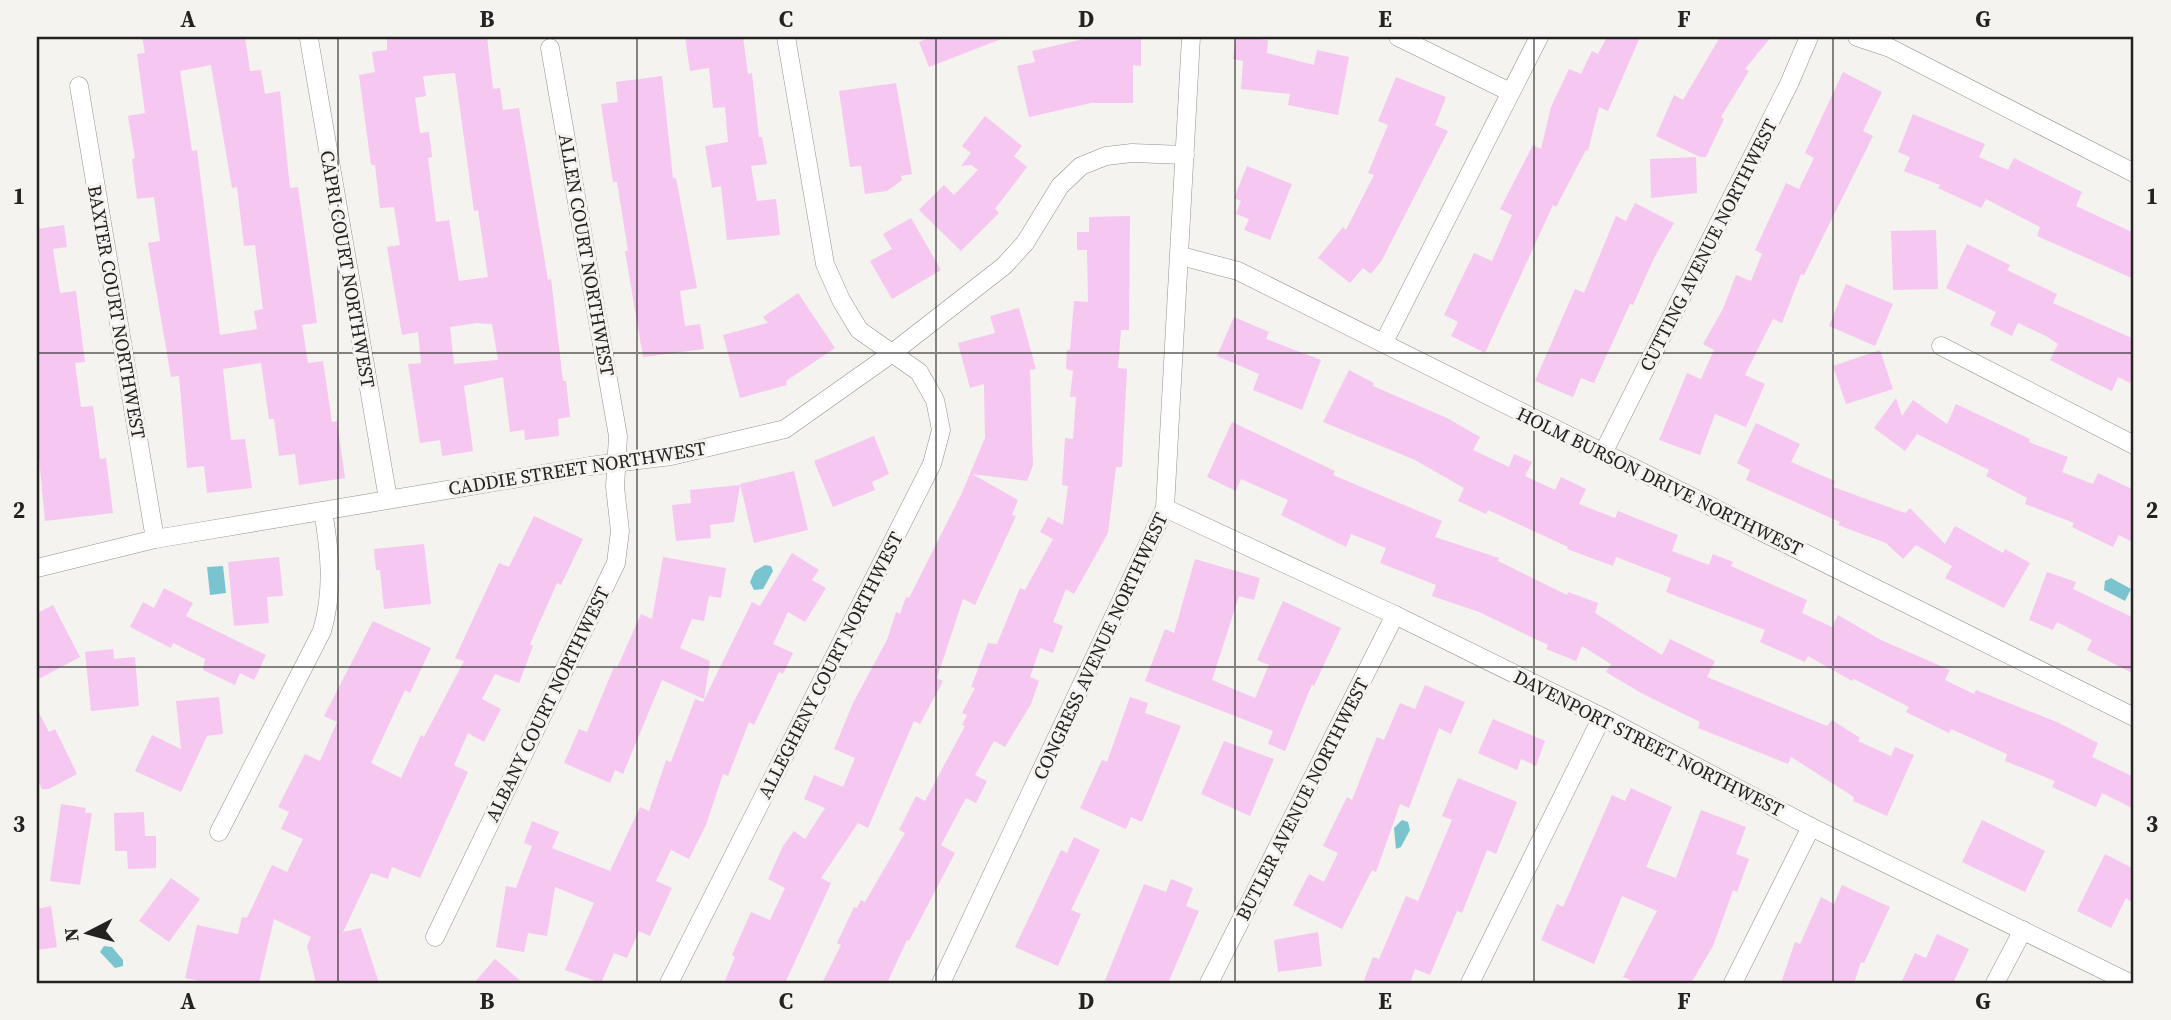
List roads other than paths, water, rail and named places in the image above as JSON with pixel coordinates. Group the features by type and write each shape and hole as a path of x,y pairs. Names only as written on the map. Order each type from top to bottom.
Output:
{"street":[{"name":"ALLEGHENY COURT NORTHWEST","path":"669,983 932,464 941,430 935,400 919,372 859,330 841,300 825,264 786,37"},
{"name":"CONGRESS AVENUE NORTHWEST","path":"941,983 1165,508 1191,37"},
{"path":"1398,37 1510,92"},
{"path":"1384,342 1539,37"},
{"name":"CUTTING AVENUE NORTHWEST","path":"1604,451 1789,84 1809,37"},
{"path":"1857,37 1890,48 2134,173"},
{"name":"CAPRI COURT NORTHWEST","path":"309,39 388,499"},
{"name":"ALLEN COURT NORTHWEST","path":"550,48 618,436 617,462"},
{"name":"BAXTER COURT NORTHWEST","path":"79,86 155,539"},
{"name":"CADDIE STREET NORTHWEST","path":"37,568 155,539 617,462 671,456 785,429 891,354 1004,267 1025,243 1060,187 1081,166 1106,156 1132,153 1185,155"},
{"name":"HOLM BURSON DRIVE NORTHWEST","path":"1181,256 1238,271 2134,717"},
{"path":"1941,346 2134,444"},
{"name":"ALBANY COURT NORTHWEST","path":"435,937 616,563 620,531 615,487 617,462"},
{"name":"DAVENPORT STREET NORTHWEST","path":"1165,508 1395,615 1602,717 1811,827 2130,983"},
{"path":"219,832 322,631 329,607 331,572 323,511"},
{"name":"BUTLER AVENUE NORTHWEST","path":"1209,983 1395,615"},
{"path":"1470,983 1602,717"},
{"path":"1733,983 1811,827"},
{"path":"1995,983 2022,930"}],"water":[{"path":"765,565 771,566 773,571 763,589 754,590 750,582 755,571"},
{"path":"223,566 226,593 210,595 207,567"},
{"path":"2111,578 2131,589 2125,601 2104,590 2105,581"},
{"path":"1402,820 1408,822 1410,830 1401,847 1396,849 1394,828"},
{"path":"104,946 112,947 123,960 123,966 115,968 100,952"}]}
